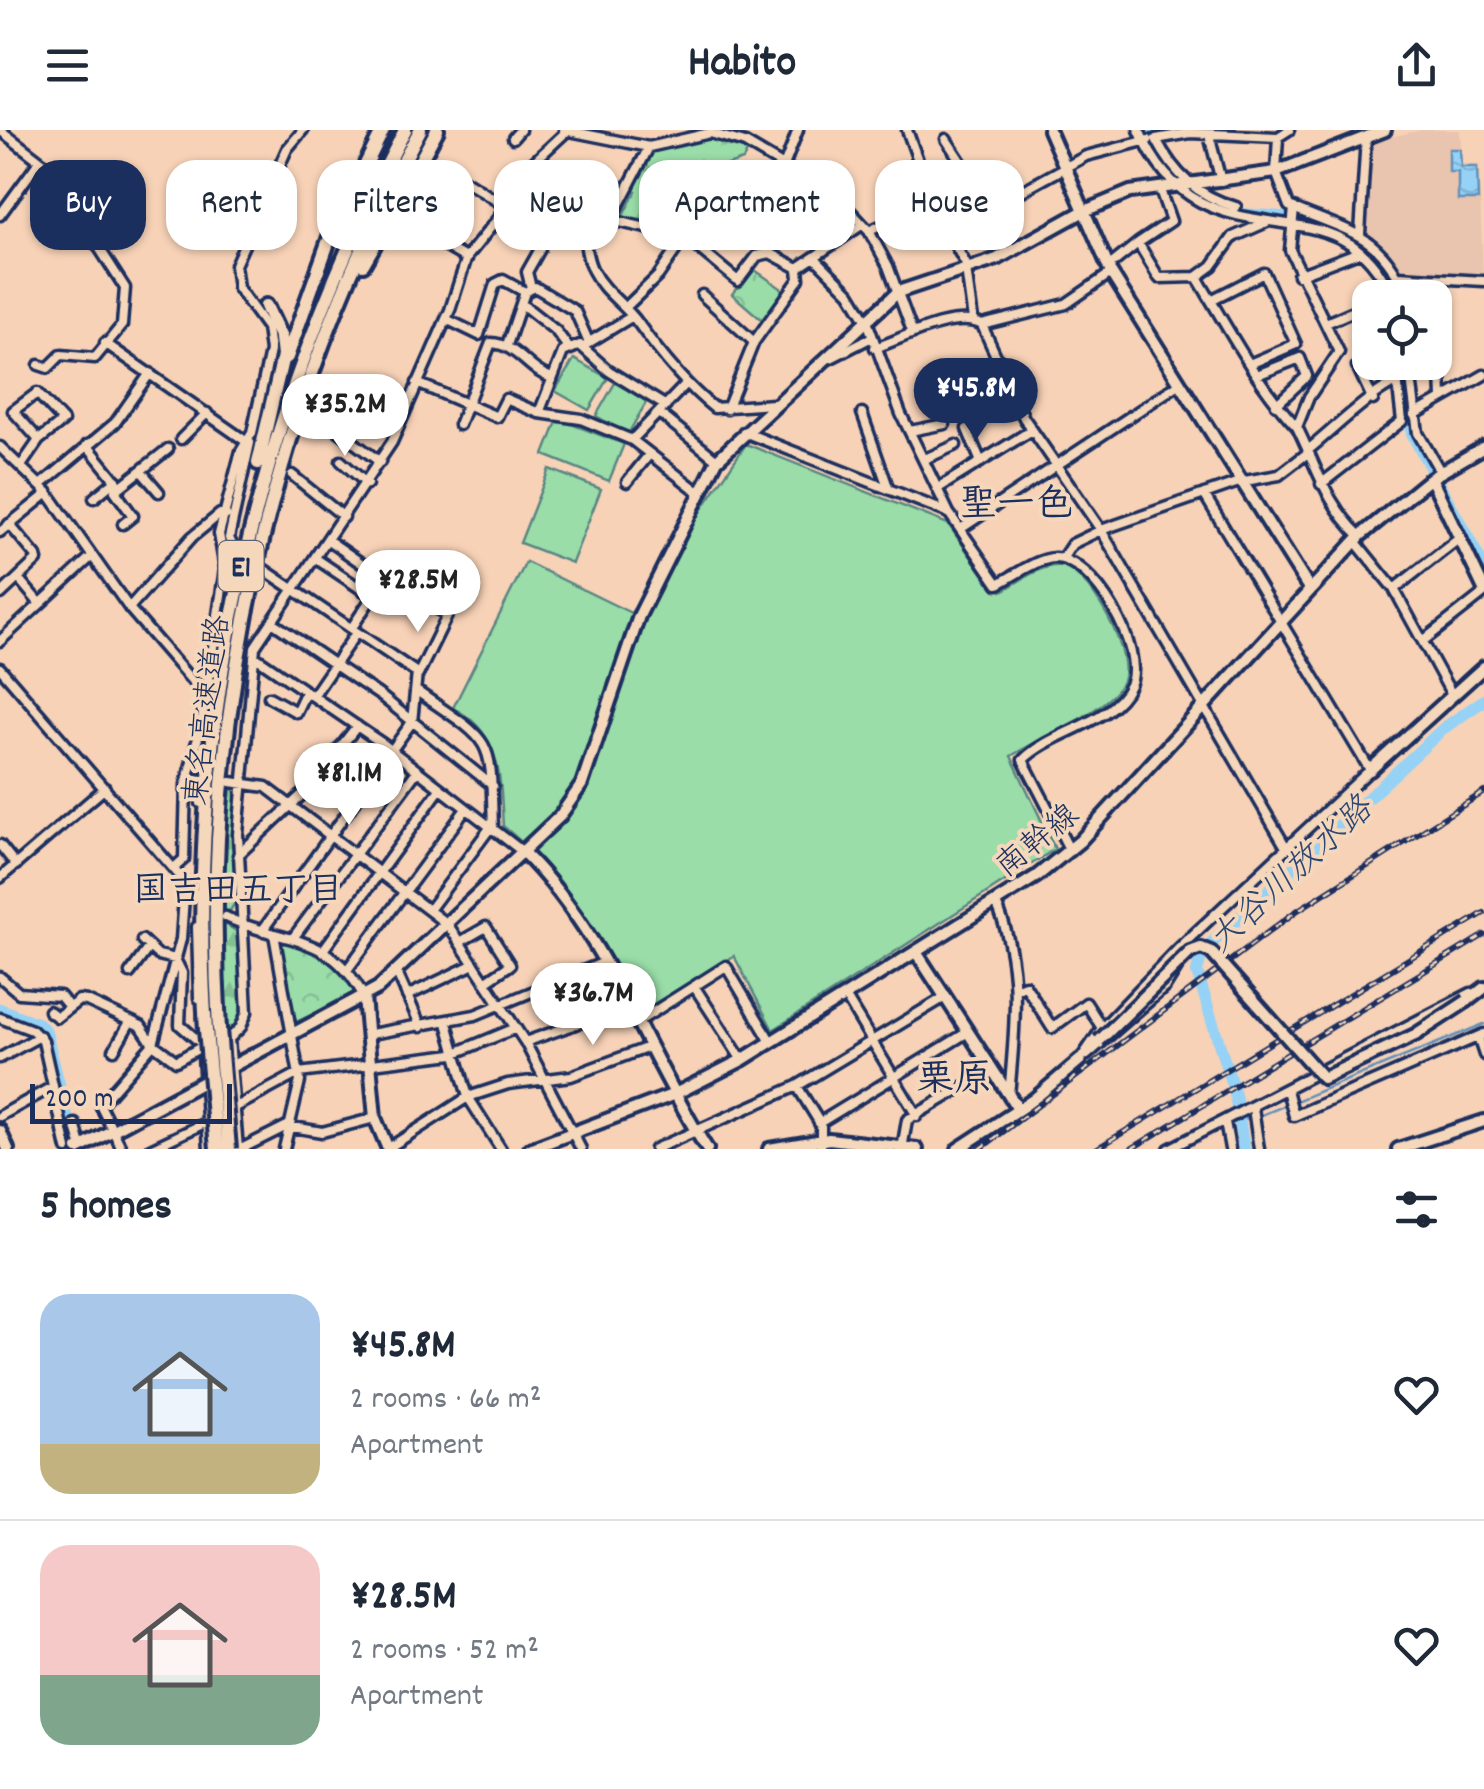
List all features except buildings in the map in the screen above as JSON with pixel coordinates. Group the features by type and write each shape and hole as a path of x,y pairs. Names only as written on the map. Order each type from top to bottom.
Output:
{"highway":[{"path":"223,652 248,501 272,408 308,291 383,130"},
{"name":"東名高速道路","path":"229,1149 212,1036 203,850 223,652 252,521 286,402 326,294 405,130"},
{"name":"東名高速道路","path":"213,1149 215,888 230,695 263,529 316,357 365,240 420,130"},
{"path":"421,160 438,130"},
{"path":"316,357 372,250"},
{"path":"266,306 282,347 272,408"}],"street":[{"path":"0,130 36,160"},
{"path":"283,160 303,130"},
{"path":"535,160 566,130 649,147 718,132 772,160"},
{"path":"786,130 797,132 786,160"},
{"path":"907,130 918,160"},
{"path":"1049,130 1109,270 1310,590"},
{"path":"1138,130 1173,186 1228,216 1320,229 1374,264 1381,280"},
{"path":"1024,190 1065,167 1143,140 1182,132 1278,138 1289,130"},
{"path":"75,1124 81,1148 364,997 397,973 560,816 582,784 639,616 717,460 898,292 1011,252 1082,212 1130,192 1276,172 1385,130"},
{"path":"1360,234 1368,134"},
{"path":"1210,135 1221,181"},
{"path":"1278,138 1276,172 1294,208 1290,250 1298,275 1339,352 1309,397 1297,427"},
{"path":"946,139 960,160"},
{"path":"1156,139 1168,162 1189,184 1236,207"},
{"path":"619,205 649,147"},
{"path":"0,215 30,173"},
{"path":"982,325 1066,304 1138,242 1171,221 1159,187"},
{"path":"1294,208 1360,234 1383,252 1400,280"},
{"path":"49,1011 57,1018 79,1000 87,1002 142,1026 153,1044 180,1062 212,1036 242,1027 247,1012 235,783 254,656 272,622 380,462 446,319 466,259 494,220"},
{"path":"855,220 870,232 912,331"},
{"path":"1138,242 1158,278 1197,277 1212,266 1233,237 1270,221"},
{"path":"798,268 860,226"},
{"path":"870,232 875,229"},
{"path":"39,364 48,368 61,356 95,358 122,324 124,288 100,250"},
{"path":"234,549 229,538 271,345 267,328 238,288 234,271 242,250"},
{"path":"451,250 466,259"},
{"path":"507,345 528,290 527,272 539,250"},
{"path":"589,250 594,273 648,342 683,376 685,385 714,408 774,404"},
{"path":"568,347 587,344 628,312 676,250"},
{"path":"699,250 738,282 758,256 770,252 798,268"},
{"path":"958,250 967,269 973,320"},
{"path":"1298,275 1359,252"},
{"path":"815,258 850,293 867,321 910,430 950,513 998,584 1044,560 1062,560 1092,576 1132,648 1135,661 1130,687 1122,698 1023,760 1070,851"},
{"path":"728,409 754,342 799,279 798,268"},
{"path":"1211,300 1264,273 1296,344 1252,363"},
{"path":"1398,276 1436,276 1437,280"},
{"path":"1197,277 1276,405 1297,427 1335,509 1394,589 1452,695"},
{"path":"446,319 479,336 495,284 503,280 575,311 597,362 663,409 717,460"},
{"path":"1452,282 1484,281"},
{"path":"702,295 754,342"},
{"path":"523,305 556,331 568,347"},
{"path":"1326,322 1352,311"},
{"path":"875,348 912,331 973,320 982,325 1032,430 1101,530 1288,849"},
{"path":"823,361 872,337"},
{"path":"106,343 249,438"},
{"path":"460,425 492,343 507,345 541,374 552,378"},
{"path":"539,412 568,347"},
{"path":"1258,375 1300,358 1307,376 1276,405"},
{"path":"0,532 115,422 150,373"},
{"path":"1414,416 1484,375"},
{"path":"1364,380 1373,400"},
{"path":"1062,560 1072,544 1101,530 1239,482 1279,475 1393,380"},
{"path":"1321,484 1402,421 1394,380"},
{"path":"1410,380 1414,416 1484,591 1423,642"},
{"path":"1441,380 1442,398"},
{"path":"418,383 497,417 506,399 539,412 591,422 632,440 700,493"},
{"path":"962,528 1178,384"},
{"path":"632,440 685,385"},
{"path":"21,466 40,440 63,421 37,392 13,411 40,440"},
{"path":"181,438 207,413"},
{"path":"862,414 888,486"},
{"path":"910,430 945,424"},
{"path":"332,426 380,462"},
{"path":"966,429 981,462"},
{"path":"940,487 1032,430"},
{"path":"744,432 950,513"},
{"path":"174,868 184,859 189,778 225,569 219,534 249,438"},
{"path":"925,459 956,444"},
{"path":"88,445 118,483"},
{"path":"0,446 44,489 129,608 205,696"},
{"name":"南幹線","path":"530,1149 674,1094 742,1060 996,903 1070,851 1358,539 1436,476 1484,447"},
{"path":"94,498 168,450"},
{"path":"627,482 648,456"},
{"path":"341,461 367,484"},
{"path":"141,471 159,492"},
{"path":"292,475 344,517"},
{"path":"118,483 115,491 133,516 123,524"},
{"path":"1204,494 1370,770"},
{"path":"129,608 192,537 220,514 226,515"},
{"path":"1,594 38,560 10,524"},
{"path":"1394,589 1461,537"},
{"path":"268,697 296,712 335,665 384,580 328,540"},
{"path":"0,641 92,556"},
{"path":"316,558 373,597"},
{"path":"262,931 412,722 417,676 447,616 424,598 452,560"},
{"path":"262,568 417,676"},
{"path":"18,578 40,604"},
{"path":"272,622 494,786"},
{"path":"254,656 357,726 523,852 568,904 605,962 706,1149"},
{"path":"0,668 198,897"},
{"path":"1080,1060 1102,1028 1166,961 1484,668"},
{"path":"418,692 478,735 492,761 494,786 491,829 429,910"},
{"path":"238,855 289,808 357,726"},
{"path":"293,938 416,770"},
{"path":"189,778 202,780 198,897 212,1036 203,1084 213,1149"},
{"path":"235,783 266,787 448,925 526,1042 581,1149"},
{"path":"0,878 105,788"},
{"path":"324,949 440,789"},
{"path":"348,970 466,810"},
{"path":"0,845 16,864"},
{"path":"122,1149 100,1106 153,1044 175,958 186,881"},
{"path":"996,903 1012,937 1015,989 1009,1095"},
{"path":"226,917 324,949 348,970 364,997 374,1118 388,1149 468,1097 508,1084 572,1076 650,1047"},
{"path":"460,942 486,927 502,952 510,965 485,982"},
{"path":"958,1149 1104,1044 1165,986 1195,933"},
{"path":"274,934 299,1073 284,1149"},
{"path":"130,973 146,944 158,955 175,958"},
{"path":"1080,1060 1190,952 1200,948 1211,952 1323,1078 1415,1036 1484,987"},
{"path":"916,952 1018,1109"},
{"path":"175,958 182,973 180,1024 228,1039 240,1149 287,1126 322,1132 374,1118"},
{"path":"1166,961 1176,960 1176,969"},
{"path":"370,1034 448,1023 605,962"},
{"path":"407,996 474,964"},
{"path":"636,1022 726,966 770,1042"},
{"path":"397,973 420,1027"},
{"path":"0,977 19,993 60,996 68,1007"},
{"path":"1015,989 1025,985 1052,1028 1086,1004 1102,1028"},
{"path":"694,986 742,1060"},
{"path":"1169,1149 1484,987"},
{"path":"846,996 916,1116"},
{"path":"655,1149 797,1086 945,997"},
{"path":"526,1042 627,1006"},
{"path":"0,1018 40,1036 67,1149"},
{"path":"114,1050 130,1022"},
{"path":"448,1023 468,1097 502,1149"},
{"path":"234,1108 299,1073 454,1054 516,1028"},
{"path":"820,1123 968,1032"},
{"path":"0,1058 40,1036"},
{"path":"1287,1090 1294,1116 1481,1036 1484,1055"},
{"path":"902,1148 904,1124 992,1070"},
{"path":"0,1116 52,1086"},
{"path":"797,1086 820,1123 821,1144"},
{"path":"1251,1108 1259,1149"},
{"path":"1226,1121 1230,1149"},
{"path":"1398,1149 1484,1121"},
{"path":"150,1149 207,1122"},
{"path":"0,1132 8,1149"},
{"path":"1434,1136 1439,1149"},
{"path":"769,1149 821,1144 918,1149"}],"shaded area":[{"path":"1421,130 1460,130 1462,164 1479,165 1483,278 1399,273 1363,225 1368,142"}],"green space":[{"path":"723,136 749,149 743,160 645,160 652,148"},
{"path":"639,170 639,223 621,219 636,191 628,188"},
{"path":"752,268 785,291 764,322 732,294"},
{"path":"574,359 608,378 589,410 555,391"},
{"path":"615,383 647,401 628,434 596,416"},
{"path":"558,419 624,444 609,481 544,455"},
{"path":"746,444 948,524 990,584 1002,591 1041,569 1065,567 1088,586 1110,620 1125,673 1121,685 1100,705 1011,756 1055,849 773,1030 734,956 640,1012 582,912 546,867 503,826 499,774 490,743 469,718 453,708 526,562 631,613"},
{"path":"549,469 601,489 572,563 520,543"},
{"path":"232,787 236,794 236,901 230,911 223,910 227,788"},
{"path":"222,922 236,931 242,986 239,1014 226,1033"},
{"path":"278,939 324,957 342,973 356,994 292,1024"}],"water":[{"path":"1449,149 1460,149 1461,167 1477,167 1478,200 1458,200 1458,172 1449,172"}],"waterway":[{"path":"1146,130 1178,183"},
{"path":"1240,214 1289,218 1335,230 1373,254 1390,280"},
{"path":"1405,380 1412,434 1484,567"},
{"name":"大谷川放水路","path":"1244,1149 1235,1095 1197,972 1202,952 1444,728 1484,700"},
{"path":"0,1009 39,1024 46,1032 75,1149"},
{"path":"1259,1116 1484,1024"},
{"path":"1240,1121 1251,1118"}],"railway":[{"path":"980,1149 1295,912 1484,792"},
{"path":"1096,1149 1484,913"},
{"path":"1131,1149 1484,935"}],"district":[{"name":"聖一色","path":"1016,502"},
{"name":"国吉田五丁目","path":"238,888"},
{"name":"栗原","path":"954,1077"}]}
